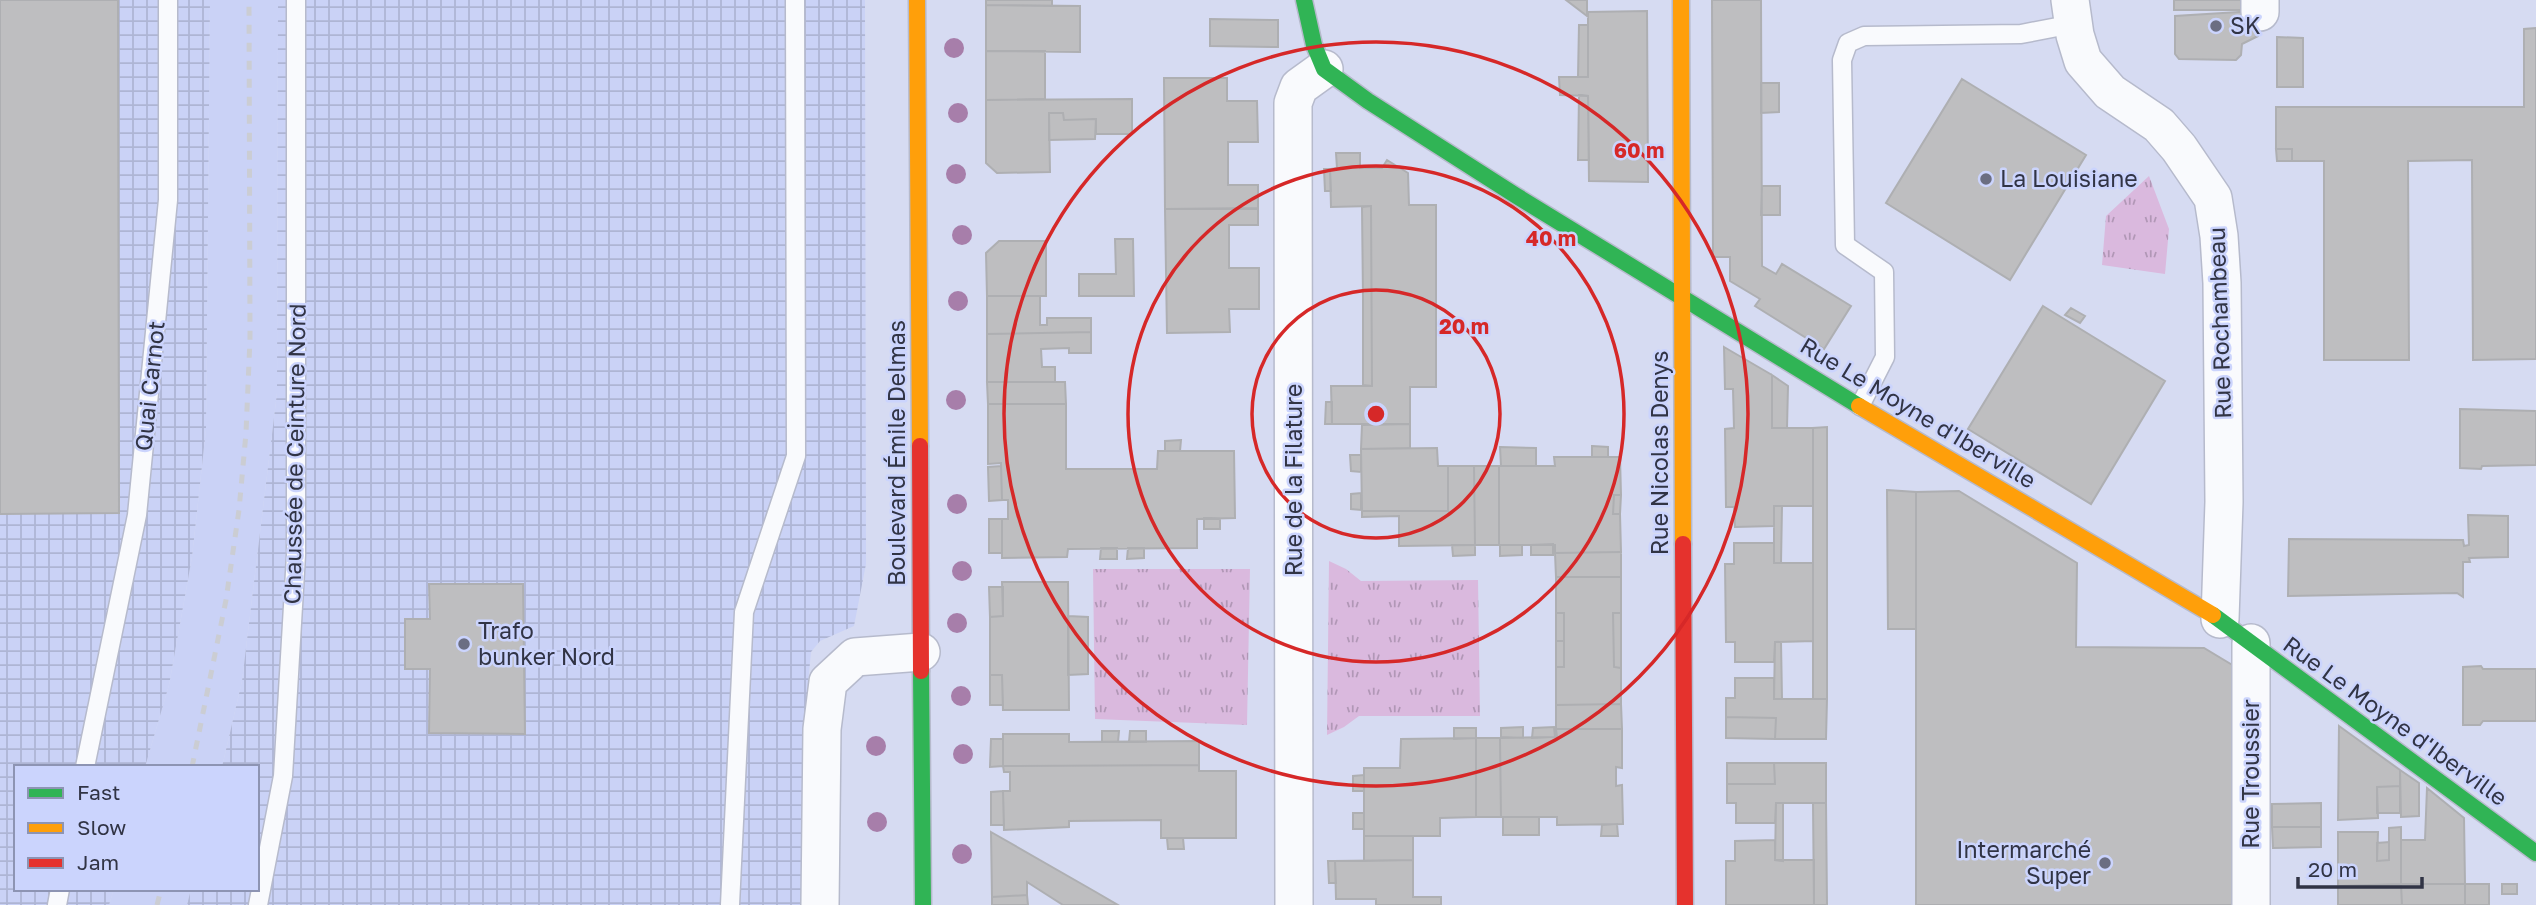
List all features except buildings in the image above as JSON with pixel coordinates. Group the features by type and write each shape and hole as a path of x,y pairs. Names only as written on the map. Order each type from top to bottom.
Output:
{"street":[{"name":"Boulevard Émile Delmas","path":"917,0 923,905"},
{"path":"1304,0 1314,45 1324,69"},
{"name":"Rue Nicolas Denys","path":"1681,0 1685,905"},
{"name":"Rue Rochambeau","path":"2071,12 2083,61 2110,92 2160,125 2213,198 2222,283 2224,502 2220,619"},
{"name":"Rue Le Moyne d'Iberville","path":"1324,69 1368,101 1515,195 1919,443 2220,619 2536,853"},
{"name":"Rue de la Filature","path":"1294,905 1293,103 1299,87 1324,69"},
{"name":"Rue Troussier","path":"2251,643 2251,905"},
{"path":"820,905 822,729 828,682 855,657 921,652"}],"lane":[{"name":"Quai Carnot","path":"85,765 135,528 140,490 168,200 168,0"},
{"name":"Chaussée de Ceinture Nord","path":"258,905 283,776 296,555 296,0"},
{"path":"730,905 744,612 796,456 796,0"},
{"path":"1860,406 1885,357 1884,272 1844,245 1842,60 1848,43 1864,36 2021,34 2071,12"}],"shaded area":[{"path":"0,0 210,0 206,429 192,557 169,685 146,765 14,765 14,891 113,891 109,905 0,905"},
{"path":"210,0 278,0 277,393 242,681 222,765 146,765 169,685 192,557 206,429"},
{"path":"278,0 865,0 866,564 854,626 820,641 811,652 802,747 802,905 187,905 190,891 259,891 259,765 222,765 242,681 277,393"},
{"path":"113,891 190,891 187,905 109,905"}],"green space":[{"path":"2149,176 2169,229 2165,274 2102,265 2106,216"},
{"path":"1329,561 1346,569 1361,581 1478,580 1480,716 1359,716 1327,735"},
{"path":"1093,569 1250,569 1247,725 1095,719"}],"railway":[{"path":"192,765 226,600 239,510 246,433 250,339 249,0"},
{"path":"157,905 160,891"}],"traffic: fast":[{"path":"1304,0 1314,45 1324,69 1368,101 1515,195 1859,406"},
{"path":"2213,615 2536,853"},
{"path":"921,671 923,905"}],"traffic: slow":[{"path":"917,0 920,446"},
{"path":"1681,0 1683,544"},
{"path":"1859,406 2213,615"}],"traffic: jam":[{"path":"920,446 921,671"},
{"path":"1683,544 1685,905"}],"place":[{"name":"SK","path":"2216,26"},
{"name":"La Louisiane","path":"1986,179"},
{"name":"Trafo bunker Nord","path":"464,644"},
{"name":"Intermarché Super","path":"2105,863"}]}
